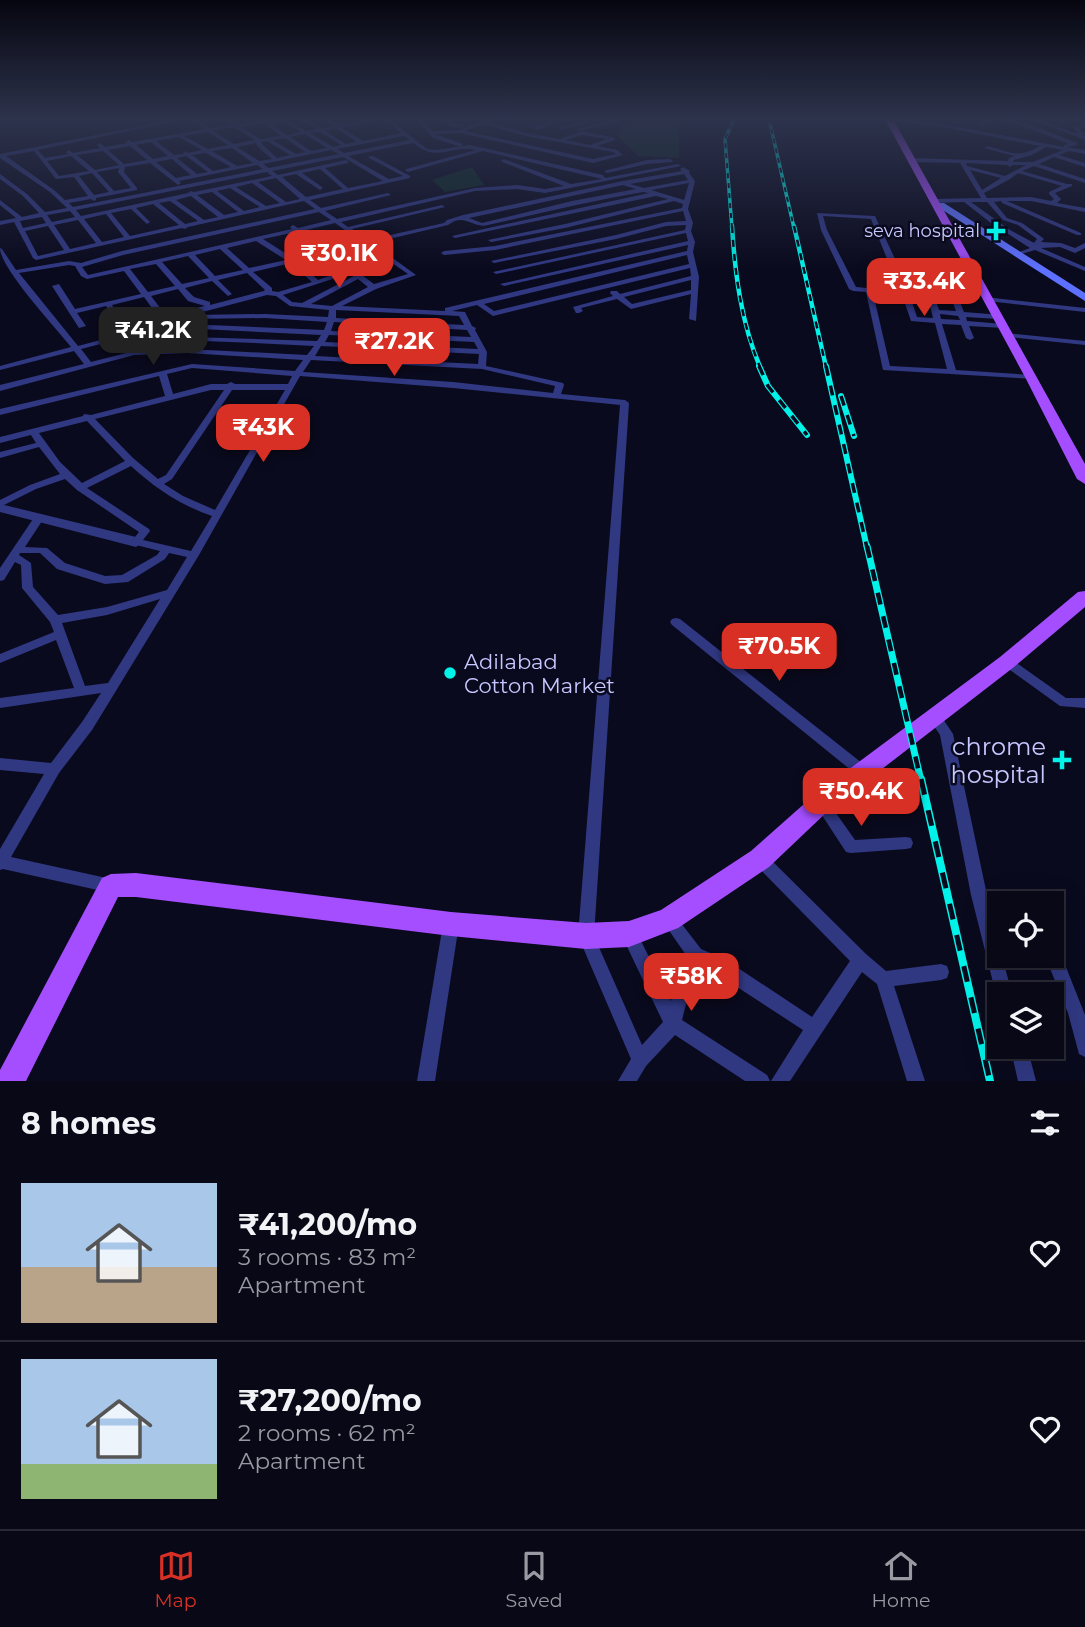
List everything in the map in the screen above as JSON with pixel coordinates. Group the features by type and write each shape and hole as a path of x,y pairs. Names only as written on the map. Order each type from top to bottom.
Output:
{"main road":[{"path":"919,169 992,300 1085,479"},
{"path":"938,203 1085,298"},
{"path":"992,300 1006,329 1085,462"},
{"path":"10,1081 111,886 136,885 451,924 586,936 629,934 669,919 760,859 821,803 1007,662 1085,597"}],"street":[{"path":"21,169 73,210 100,243"},
{"path":"51,169 58,178 102,169"},
{"path":"64,202 135,189 121,172 122,169"},
{"path":"162,169 222,217"},
{"path":"189,169 196,176"},
{"path":"208,169 213,173"},
{"path":"175,180 234,169"},
{"path":"22,230 310,169"},
{"path":"324,169 346,189"},
{"path":"367,169 388,181"},
{"path":"0,202 18,220 36,258 408,177 394,169"},
{"path":"532,169 570,186"},
{"path":"571,169 606,177 686,206"},
{"path":"590,174 612,169"},
{"path":"78,265 83,275 87,276 434,199 447,193 489,186 529,186 545,191 655,169"},
{"path":"684,169 692,181 686,206 695,277 693,319"},
{"path":"967,169 985,197 1005,219 1020,224 1041,239 1037,243 1047,246"},
{"path":"981,169 1008,178"},
{"path":"985,197 1021,169"},
{"path":"1048,169 1084,184"},
{"path":"0,223 268,170 303,198 413,275 373,287 332,308"},
{"path":"93,171 113,193"},
{"path":"1017,171 1070,185"},
{"path":"73,312 446,224 463,217 688,172"},
{"path":"297,173 320,188"},
{"path":"75,175 91,197 108,212 128,237"},
{"path":"0,176 44,215 68,251"},
{"path":"455,236 516,216 641,189 692,181"},
{"path":"254,182 284,203"},
{"path":"372,184 417,212"},
{"path":"1052,202 1058,199 1051,193 1070,185 1084,184"},
{"path":"0,187 12,186"},
{"path":"232,187 281,218 324,253 373,287"},
{"path":"214,191 242,212"},
{"path":"483,228 524,223 655,194"},
{"path":"1,272 70,263 78,265 388,195"},
{"path":"938,203 985,197 1083,234"},
{"path":"171,199 202,221"},
{"path":"434,199 442,207 449,221"},
{"path":"554,199 565,205"},
{"path":"998,200 1031,199 1083,210"},
{"path":"633,200 646,207"},
{"path":"491,240 672,200"},
{"path":"966,201 988,220 1046,256 1085,269"},
{"path":"155,202 210,249"},
{"path":"524,205 546,218"},
{"path":"444,253 495,248 686,206"},
{"path":"132,207 147,222"},
{"path":"346,229 442,207"},
{"path":"1050,220 1083,210"},
{"path":"956,298 905,295 852,288 819,214 873,217 894,261 905,295 914,319 963,319 1085,343"},
{"path":"966,222 1033,214"},
{"path":"516,216 524,223"},
{"path":"463,217 483,228 495,248 496,272 504,284 503,298"},
{"path":"494,261 617,237 666,224 689,227"},
{"path":"600,227 617,237 635,254"},
{"path":"496,272 625,245 689,227"},
{"path":"566,234 620,270"},
{"path":"258,239 293,261 317,283"},
{"path":"1016,255 1059,242 1085,254"},
{"path":"504,284 692,243"},
{"path":"1075,251 1085,244"},
{"path":"222,247 270,290 267,293"},
{"path":"0,250 88,363"},
{"path":"433,313 691,252"},
{"path":"190,254 228,294"},
{"path":"556,260 568,269"},
{"path":"158,261 192,300 207,304"},
{"path":"894,261 943,266 970,338"},
{"path":"642,265 654,273"},
{"path":"479,303 493,314 601,285 693,265"},
{"path":"125,268 158,309"},
{"path":"181,326 188,312 267,293 278,294 351,271"},
{"path":"301,305 359,276"},
{"path":"590,277 631,307 695,291"},
{"path":"579,311 577,307 695,277"},
{"path":"56,286 82,326"},
{"path":"869,291 886,368 1032,377"},
{"path":"278,294 290,304 462,314 483,352 482,367"},
{"path":"931,296 939,317 952,372"},
{"path":"992,300 1085,310"},
{"path":"108,304 132,336 134,353"},
{"path":"111,886 1,863 54,769 87,726 194,555 291,387 296,373 327,332 333,321 332,308"},
{"path":"371,381 378,363 391,348 405,312"},
{"path":"186,317 265,316 472,328"},
{"path":"0,368 76,348 181,326 477,340"},
{"path":"132,336 483,352"},
{"path":"0,388 134,353 187,351 482,367 560,384 556,396"},
{"path":"27,361 36,377"},
{"path":"0,412 192,366 453,385 625,403 586,936 640,1060"},
{"path":"162,372 170,397"},
{"path":"159,483 169,477 232,386"},
{"path":"0,440 211,387 291,387"},
{"path":"87,416 131,462 195,508 217,514"},
{"path":"33,431 66,475 90,498 145,531 136,542"},
{"path":"0,455 41,444"},
{"path":"80,488 131,462"},
{"path":"0,508 33,487 66,475"},
{"path":"0,508 194,555"},
{"path":"0,576 39,518"},
{"path":"15,553 43,550 61,566 105,580 124,579 161,557 166,549"},
{"path":"15,553 26,563 28,588 55,620 81,691"},
{"path":"55,620 107,611 169,593"},
{"path":"676,622 862,771"},
{"path":"0,659 60,635"},
{"path":"1007,662 1064,703 1085,703"},
{"path":"0,703 111,687"},
{"path":"934,717 946,734 979,895 1001,982"},
{"path":"0,765 54,769"},
{"path":"821,803 851,847 906,843"},
{"path":"760,859 860,960 884,979 916,1081"},
{"path":"669,919 695,956 720,966 814,1028"},
{"path":"426,1081 451,924"},
{"path":"629,934 673,1024 761,1081"},
{"path":"627,1081 640,1060 673,1024 688,965 695,956"},
{"path":"780,1081 860,960"},
{"path":"1058,968 1076,1013 1085,1048"},
{"path":"884,979 941,972"},
{"path":"1021,1059 1027,1081"}],"green space":[{"path":"464,169 474,169 484,185 445,192 432,180"}],"railway":[{"path":"727,169 732,228"},
{"path":"781,169 794,228"},
{"path":"732,226 740,298 760,367"},
{"path":"794,226 826,367"},
{"path":"759,366 768,386 807,435"},
{"path":"826,366 867,548"},
{"path":"841,396 854,436"},
{"path":"867,546 921,781"},
{"path":"921,779 990,1081"}],"place":[{"name":"seva hospital","path":"996,231"},
{"name":"Adilabad Cotton Market","path":"450,673"},
{"name":"chrome hospital","path":"1062,760"}]}
